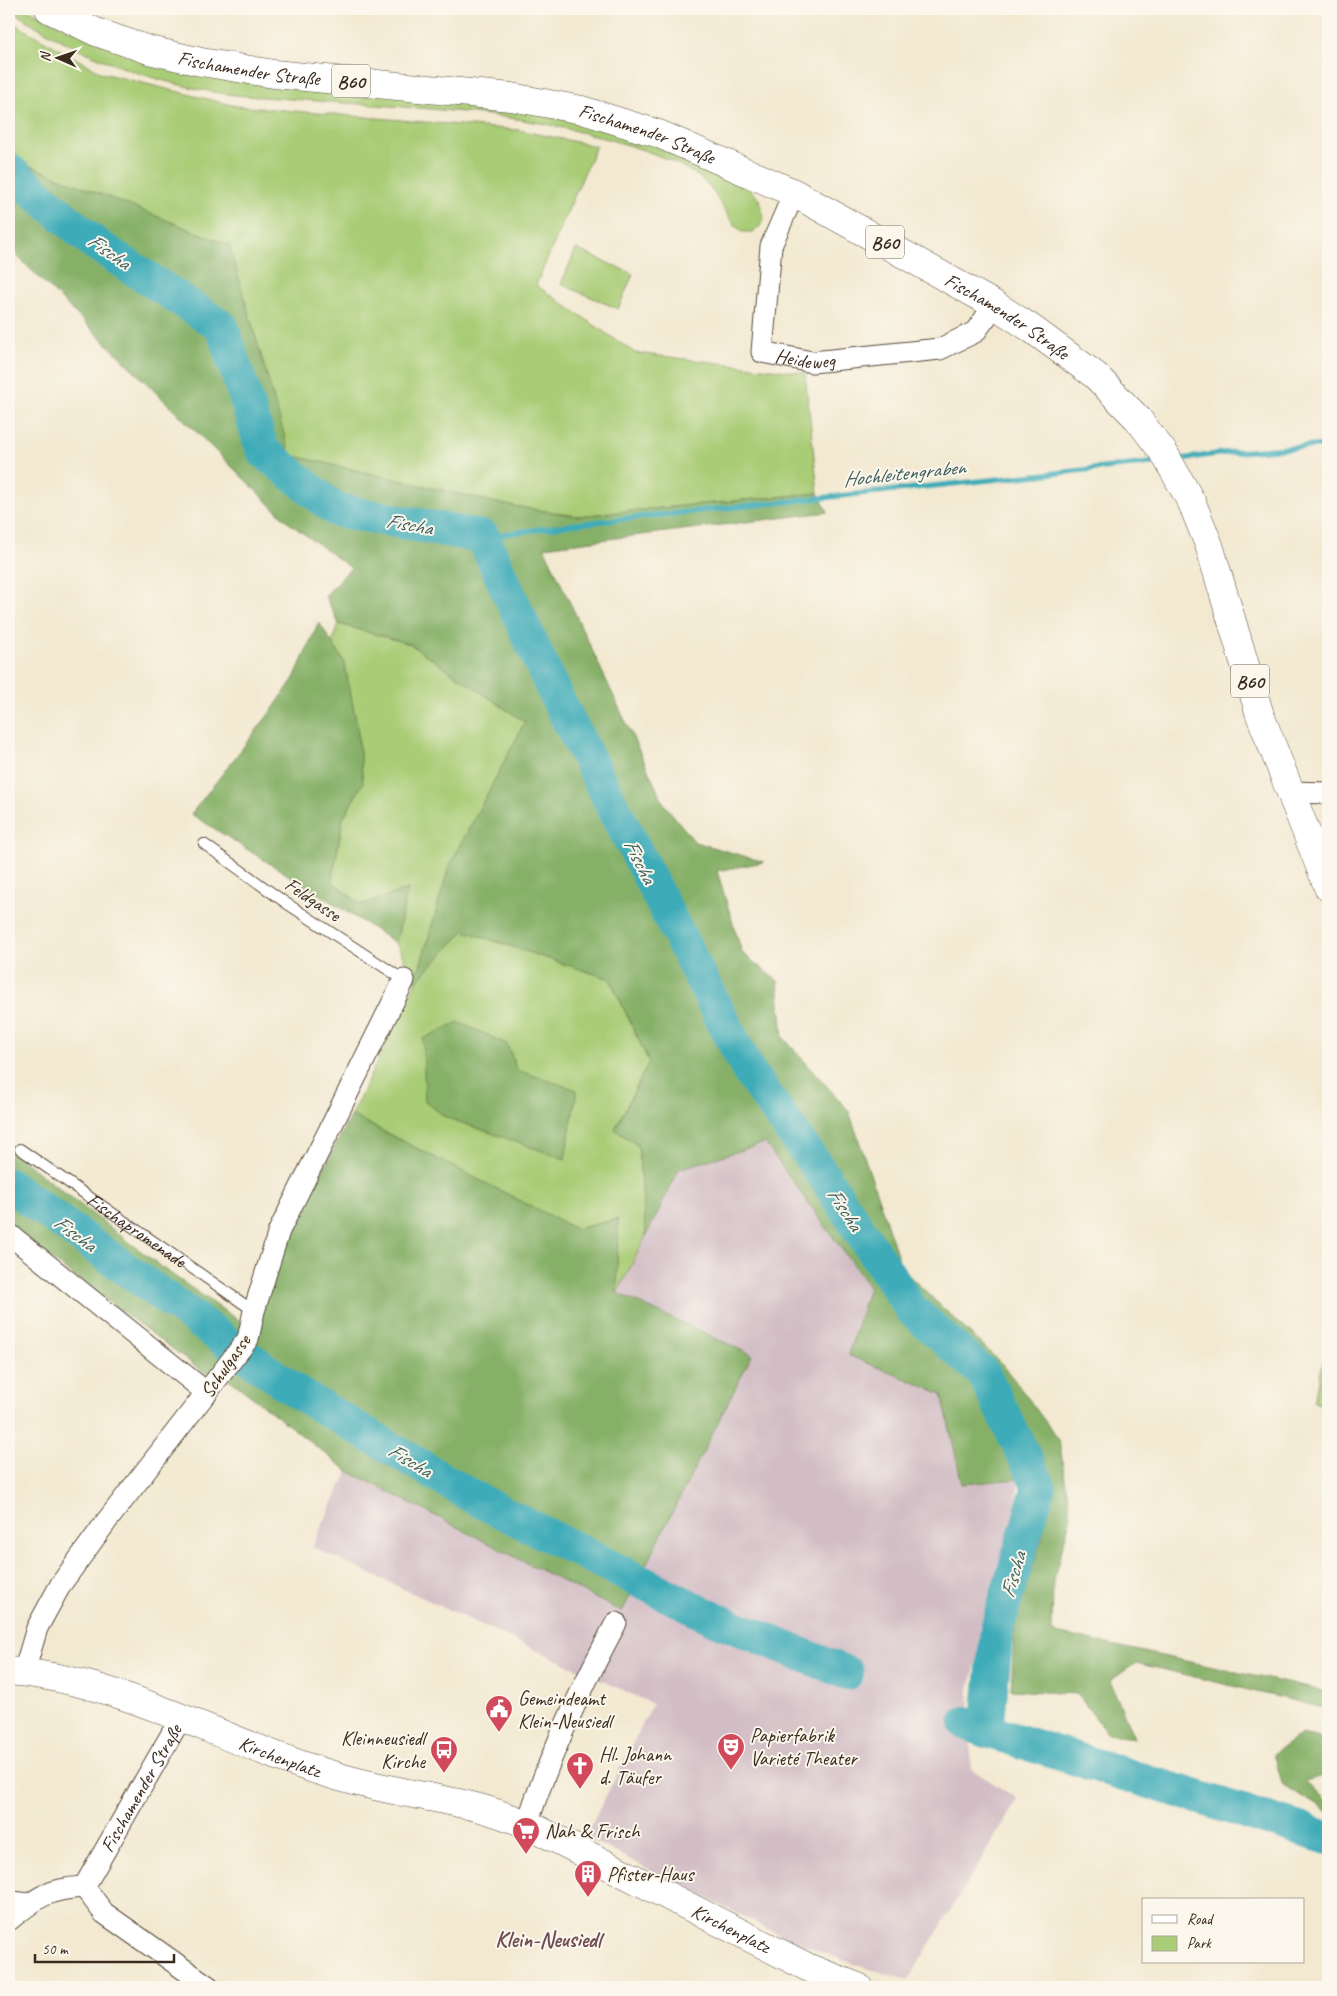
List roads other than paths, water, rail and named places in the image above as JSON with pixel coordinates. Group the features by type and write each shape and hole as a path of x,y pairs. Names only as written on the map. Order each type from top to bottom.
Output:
{"main road":[{"name":"Fischamender Straße","path":"49,9 96,32 149,50 201,62 274,74 511,97 582,110 660,134 794,193 995,305 1032,329 1096,376 1138,418 1170,464 1192,503 1209,545 1260,714 1328,887"},
{"name":"Fischamender Straße","path":"16,1671 82,1684 182,1716"},
{"name":"Kirchenplatz","path":"182,1716 262,1750 336,1776 479,1807 527,1824 809,1968 858,1987"}],"street":[{"name":"Heideweg","path":"794,193 771,246 762,352 812,362 940,349 975,332 995,305"},
{"path":"1290,792 1328,793"},
{"name":"Schulgasse","path":"16,1671 61,1584 106,1522 248,1339 254,1311 279,1232 404,980"},
{"path":"9,1234 207,1392"},
{"path":"527,1824 537,1794 580,1692 616,1623"},
{"name":"Fischamender Straße","path":"84,1887 182,1716"},
{"path":"9,1920 35,1899 59,1888 84,1887 104,1913 209,1987"}],"lane":[{"name":"Feldgasse","path":"204,844 286,904 404,980"},
{"name":"Fischapromenade","path":"20,1149 254,1311"},
{"path":"9,1896 35,1899"}],"waterway":[{"name":"Fischa","path":"9,170 94,243 222,327 263,451 336,510 483,537 552,688 749,1072 827,1181 912,1310 983,1373 1039,1486 997,1629 987,1731"},
{"name":"Hochleitengraben","path":"1176,460 1224,453 1328,445"},
{"name":"Hochleitengraben","path":"483,537 576,524 1160,462"},
{"name":"Fischa","path":"9,1185 298,1393 478,1500 713,1618 847,1673"},
{"name":"Fischa","path":"966,1723 1328,1838"}],"place":[{"name":"Gemeindeamt Klein-Neusiedl","path":"499,1733"},
{"name":"Papierfabrik Varieté Theater","path":"731,1771"},
{"name":"Kleinneusiedl Kirche","path":"444,1774"},
{"name":"Hl. Johann d. Täufer","path":"580,1790"},
{"name":"Nah & Frisch","path":"526,1855"},
{"name":"Pfister-Haus","path":"588,1898"}],"district":[{"name":"Klein-Neusiedl","path":"548,1939"}]}
